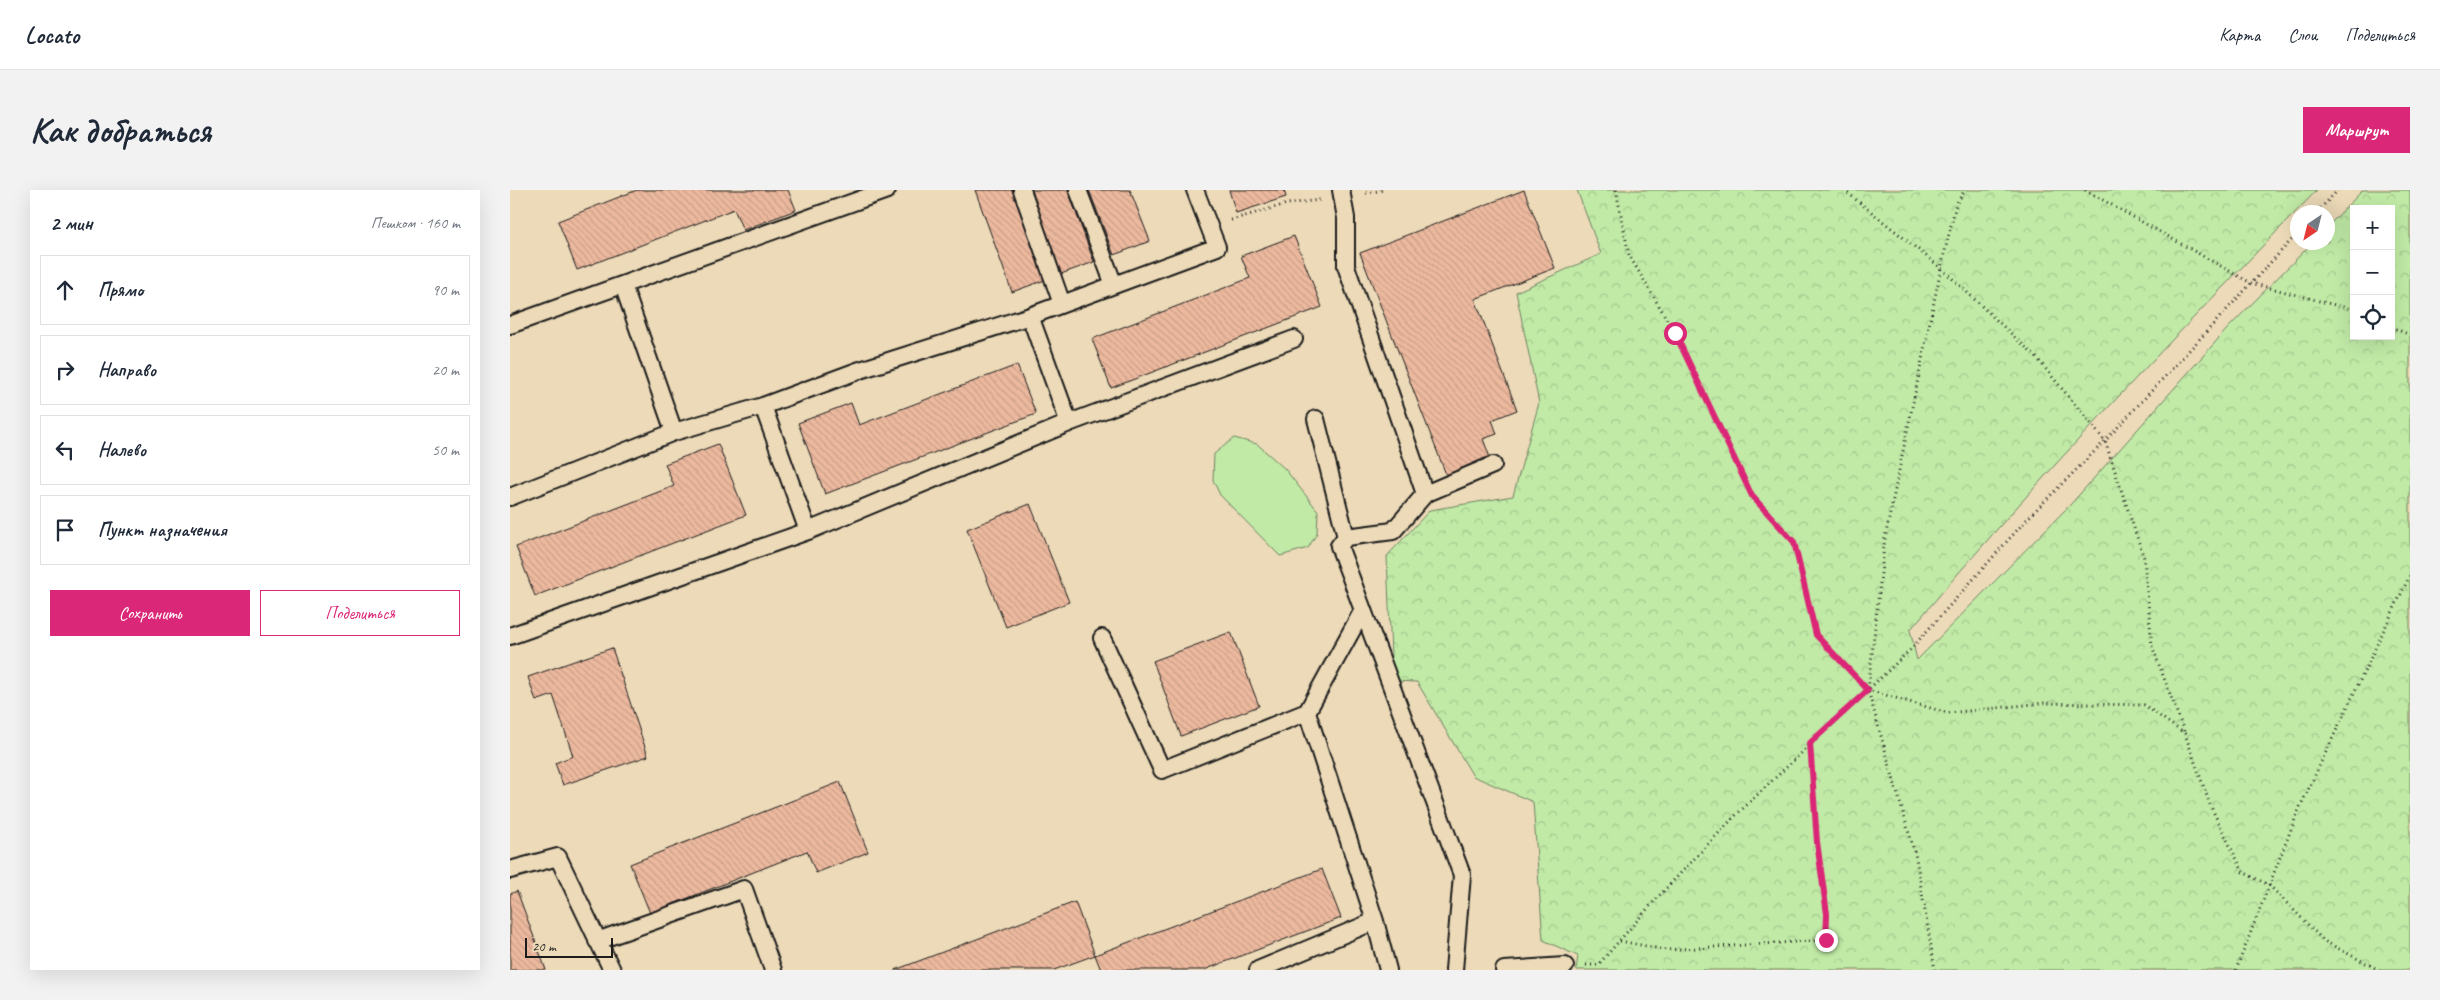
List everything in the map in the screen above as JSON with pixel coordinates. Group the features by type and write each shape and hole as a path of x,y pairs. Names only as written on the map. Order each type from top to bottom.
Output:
{"lane":[{"path":"510,325 887,190"},
{"path":"1022,190 1062,304"},
{"path":"1078,190 1114,285"},
{"path":"510,498 674,432 763,406 860,370 1030,316 1217,247 1195,190"},
{"path":"1341,193 1346,218 1346,266 1426,494"},
{"path":"622,285 674,432"},
{"path":"1030,316 1069,423"},
{"path":"510,636 808,531 1069,423 1294,339"},
{"path":"763,406 808,531"},
{"path":"1316,418 1346,537"},
{"path":"1454,970 1462,875 1339,546 1346,537 1393,531 1426,494 1493,465"},
{"path":"1102,638 1162,770 1307,712 1363,610"},
{"path":"1307,712 1375,921 1388,970"},
{"path":"510,870 558,857 596,940 612,970"},
{"path":"596,940 744,889 773,970"},
{"path":"1258,970 1375,921"},
{"path":"1504,970 1565,966"}],"path":[{"path":"1209,228 1287,204 1341,193 1384,190"},
{"path":"1616,190 1629,255 1675,333 1752,496 1794,542 1816,635 1868,690 1948,713 2044,703 2144,705 2186,734"},
{"path":"1844,190 1941,268 2036,357 2105,441 2144,558 2152,646 2186,734 2210,805 2243,872 2269,885 2324,941 2379,970"},
{"path":"1935,970 1916,858 1868,690 1885,538 1941,268 1956,204 1965,190"},
{"path":"2085,190 2251,283 2350,309"},
{"path":"2324,205 2338,190"},
{"path":"1565,966 1598,965 1657,898 1729,823 1810,743 1910,650 2027,519 2105,441 2290,242"},
{"path":"2395,329 2410,335"},
{"path":"2236,970 2299,809 2410,575"},
{"path":"1619,940 1666,950 1826,940 1827,914 1817,842 1810,743"}],"green space":[{"path":"1577,190 2317,190 2303,205 2290,205 2290,218 2058,461 1910,630 1917,660 2070,505 2228,328 2305,250 2335,250 2335,219 2363,190 2410,190 2410,970 1576,970 1578,956 1543,940 1533,802 1473,776 1417,682 1392,681 1387,556 1430,510 1513,496 1539,403 1516,292 1601,254"},
{"path":"1234,438 1257,444 1285,469 1318,511 1317,533 1308,548 1280,556 1220,495 1213,480 1214,454"}],"building":[{"path":"637,190 788,190 796,210 743,230 734,209 577,270 558,221"},
{"path":"975,190 1012,190 1045,280 1012,292"},
{"path":"1031,190 1068,190 1094,262 1061,274"},
{"path":"1089,190 1130,190 1150,241 1114,255"},
{"path":"1229,190 1284,190 1286,197 1236,213"},
{"path":"1524,190 1555,268 1475,299 1517,410 1492,420 1497,434 1483,439 1491,460 1447,477 1360,253"},
{"path":"1294,236 1322,307 1111,388 1092,339 1250,278 1241,256"},
{"path":"1017,365 1036,414 825,494 798,423 851,403 859,425"},
{"path":"718,444 746,515 535,596 516,547 674,486 665,464"},
{"path":"1030,504 1069,602 1006,627 967,529"},
{"path":"1231,632 1259,706 1181,736 1153,661"},
{"path":"612,648 648,756 563,785 555,763 573,756 553,695 536,701 528,677"},
{"path":"840,782 868,852 816,873 807,851 650,913 630,864"},
{"path":"1322,869 1341,918 1204,970 1101,970 1095,955"},
{"path":"517,891 546,970 510,970 510,894"},
{"path":"1075,902 1095,955 1054,970 895,970"}],"route":[{"path":"1675,333 1752,496 1794,542 1816,635 1868,690 1810,743 1817,842 1827,914 1826,940"}]}
